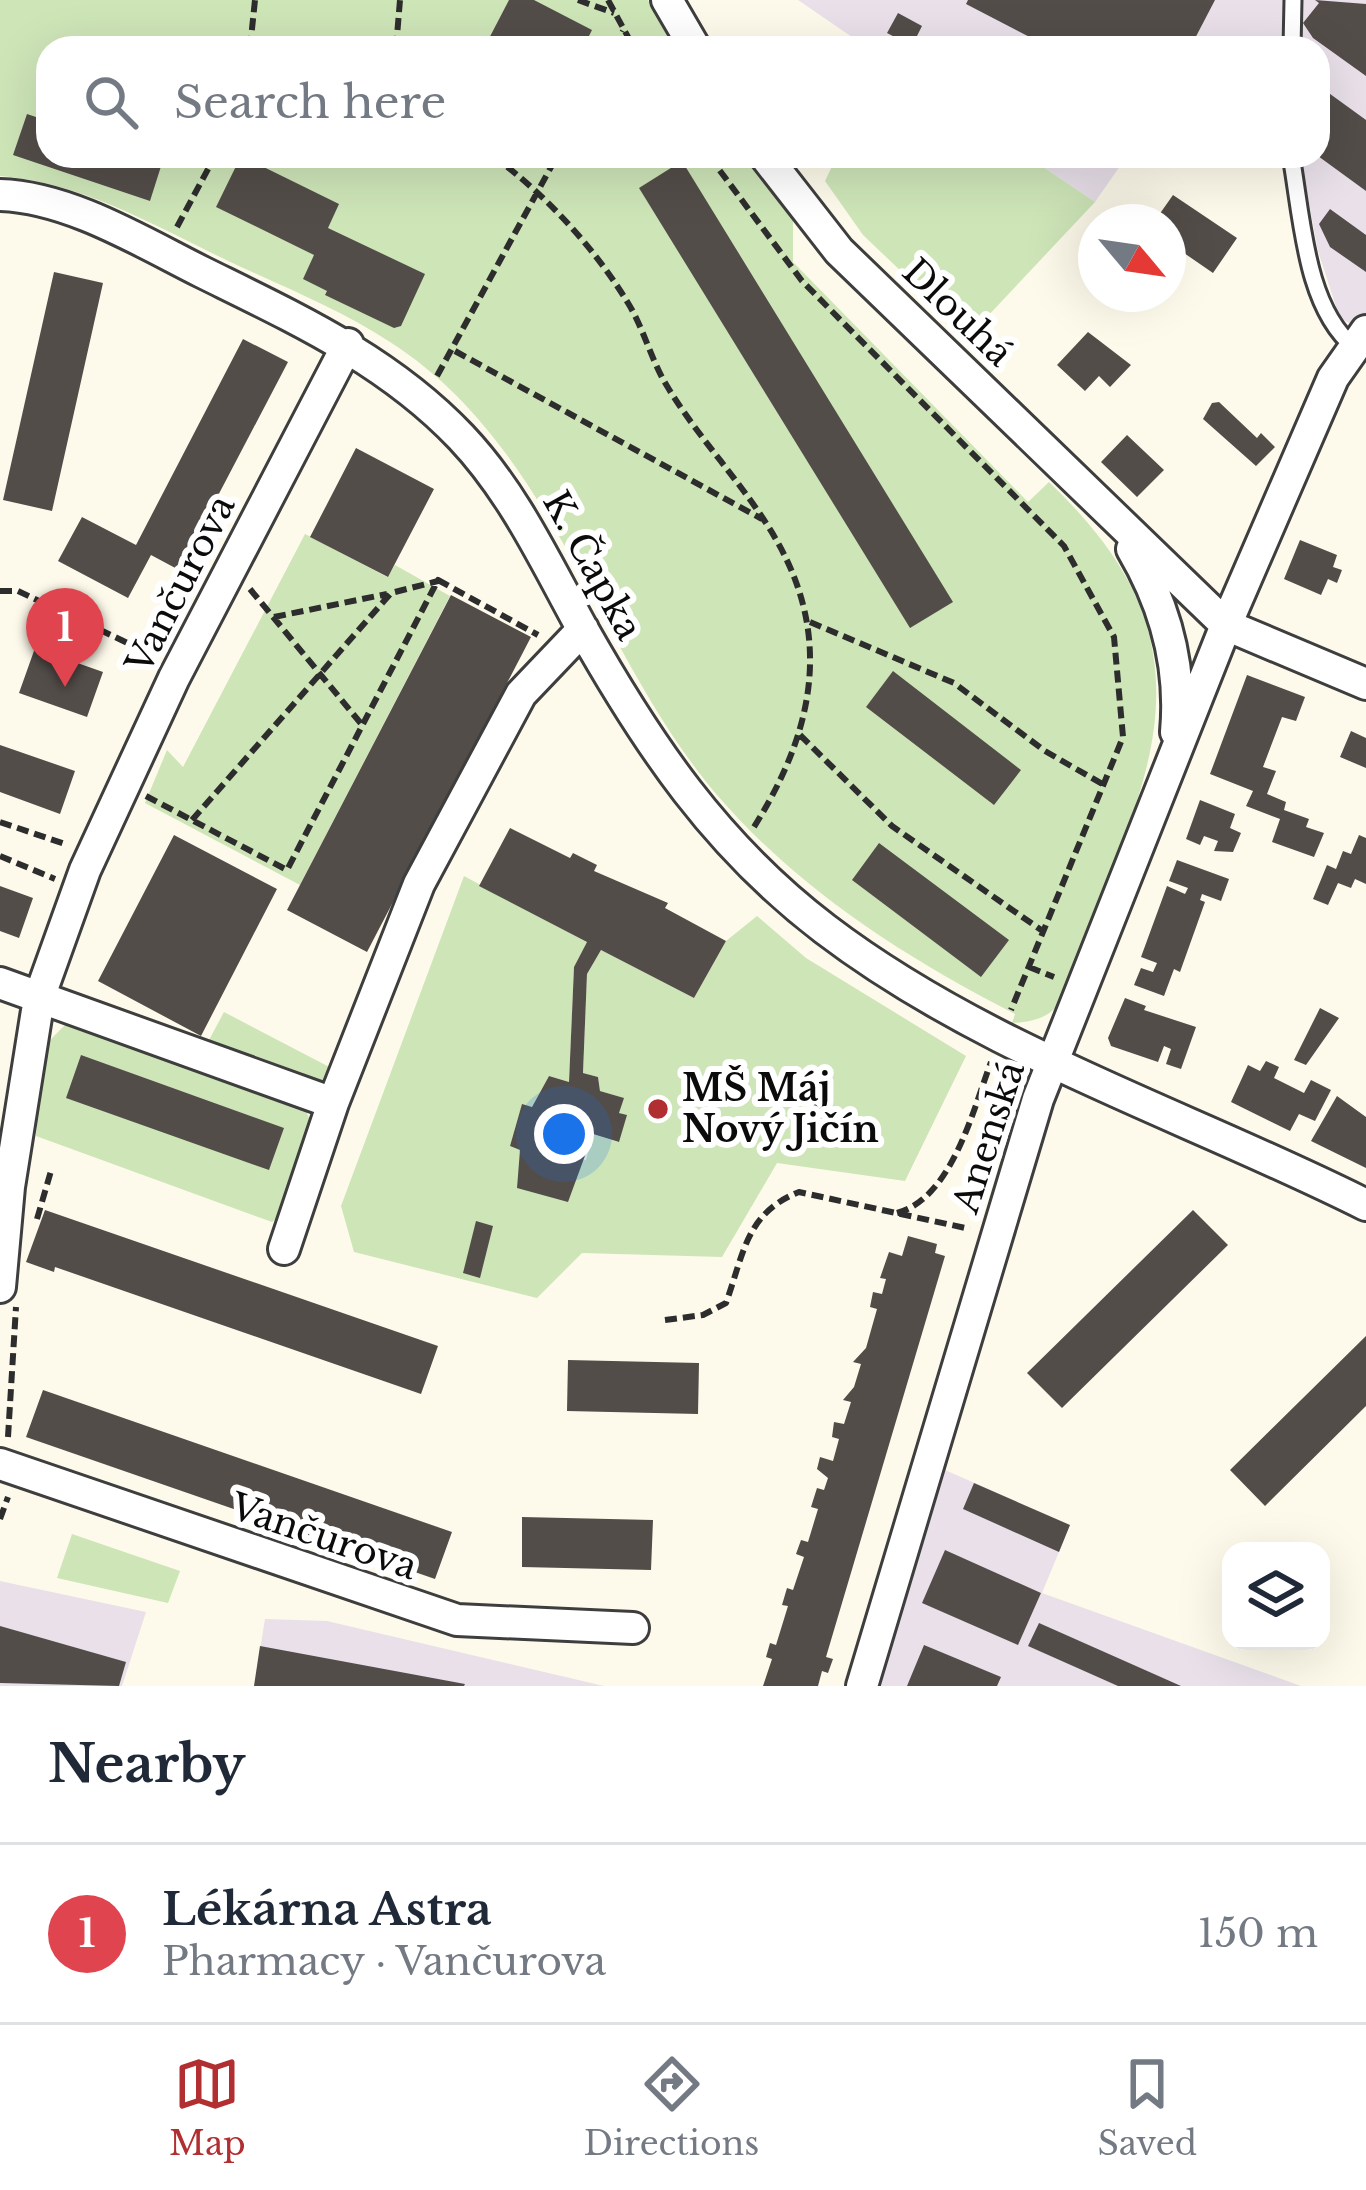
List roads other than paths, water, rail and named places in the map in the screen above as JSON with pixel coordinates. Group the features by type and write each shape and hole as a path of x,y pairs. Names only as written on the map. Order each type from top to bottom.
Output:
{"street":[{"path":"667,0 688,36"},
{"name":"Dlouhá","path":"774,168 839,251 1226,626"},
{"name":"K. Čapka","path":"0,195 86,218 163,253 348,344 421,399 462,438 516,504 583,629 688,799 737,852 824,928 994,1043 1054,1059 1366,1204"},
{"name":"Anenská","path":"862,1686 1054,1059 1226,626 1333,378 1360,339"},
{"name":"Vančurova","path":"9,1290 7,1158 39,998 85,870 171,666 348,344"},
{"name":"Dlouhá","path":"1110,513 1157,591 1174,656 1177,727 1168,773"},
{"path":"1226,626 1366,684"},
{"path":"284,1250 339,1089 419,884 521,694 583,629"},
{"path":"0,983 339,1089"},
{"name":"Vančurova","path":"6,1466 457,1620 633,1628"}],"lane":[{"path":"1292,36 1293,0"},
{"path":"1293,168 1315,273 1334,330 1360,339"}],"place":[{"name":"Lékárna Astra","path":"65,687"},
{"name":"MŠ Máj Nový Jičín","path":"658,1109"}]}
